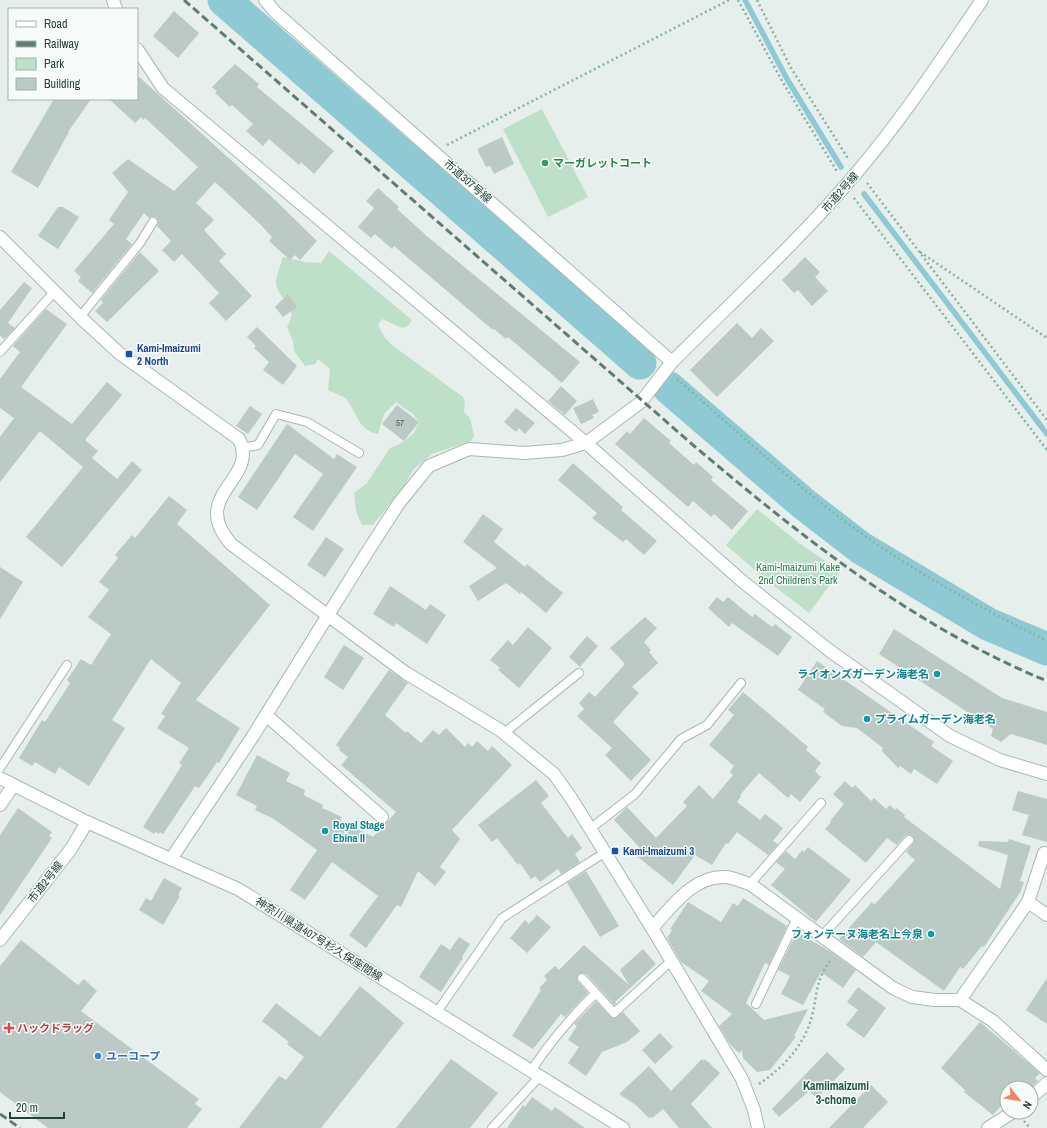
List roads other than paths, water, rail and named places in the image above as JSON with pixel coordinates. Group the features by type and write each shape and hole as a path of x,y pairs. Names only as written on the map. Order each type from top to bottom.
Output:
{"street":[{"name":"市道307号線","path":"265,0 275,12 434,151 669,365"},
{"name":"市道2号線","path":"586,443 641,402 669,365 821,214 858,171 907,109 982,0"},
{"path":"138,50 163,88 586,443 742,581 830,651 950,736 1000,760 1047,774"},
{"path":"0,237 80,317 119,353 239,439 243,448 241,464 220,500 216,511 221,532 231,544 406,673 504,733 554,774 571,798 652,928 742,1079 754,1110 758,1128"},
{"path":"171,859 266,715 366,554 395,510 429,466 469,449 524,453 562,450 586,443"},
{"path":"266,715 382,817"},
{"name":"神奈川県道407号杉久保座間線","path":"0,778 13,786 87,822 238,889 623,1128"},
{"path":"0,805 13,786"},
{"name":"市道2号線","path":"0,940 71,850 87,822"},
{"path":"960,1000 1028,902 1044,853 1047,854"},
{"path":"652,928 688,889 706,880 726,877 750,884 893,988 912,996 935,1000 960,1000 993,1021 1047,1070"},
{"path":"1028,902 1047,915"},
{"path":"1039,1090 1047,1083"},
{"path":"988,1128 1000,1120"}],"lane":[{"path":"80,317 140,243 153,222"},
{"path":"0,352 55,291"},
{"path":"243,448 252,448 258,445 276,414 307,422 360,453"},
{"path":"0,768 66,666"},
{"path":"504,733 580,673"},
{"path":"590,829 635,794 681,739 707,725 740,683"},
{"path":"750,884 821,803"},
{"path":"822,936 908,840"},
{"path":"437,1012 502,918 604,853"},
{"path":"756,1004 797,918"},
{"path":"582,978 614,1013 671,961"},
{"path":"492,1128 536,1073 545,1048 568,1021 596,993"}],"waterway":[{"path":"224,0 640,363"},
{"path":"745,0 787,79 841,167"},
{"path":"864,194 1047,434"},
{"path":"669,388 804,504 861,548 988,624 1047,649"}],"railway":[{"path":"184,0 693,445 775,513 861,577 950,634 998,659 1047,681"},
{"path":"0,1114 20,1128"}],"place":[{"name":"マーガレットコート","path":"545,163"},
{"name":"Kami-Imaizumi 2 North","path":"129,354"},
{"name":"ライオンズガーデン海老名","path":"937,674"},
{"name":"プライムガーデン海老名","path":"867,719"},
{"name":"Royal Stage Ebina II","path":"325,831"},
{"name":"Kami-Imaizumi 3","path":"615,851"},
{"name":"フォンテーヌ海老名上今泉","path":"931,934"},
{"name":"ハックドラッグ","path":"9,1028"},
{"name":"ユーコープ","path":"98,1056"}],"district":[{"name":"Kamiimaizumi 3-chome","path":"836,1093"}],"park label":[{"name":"Kami-Imaizumi Kake 2nd Children's Park","path":"798,573"}]}
